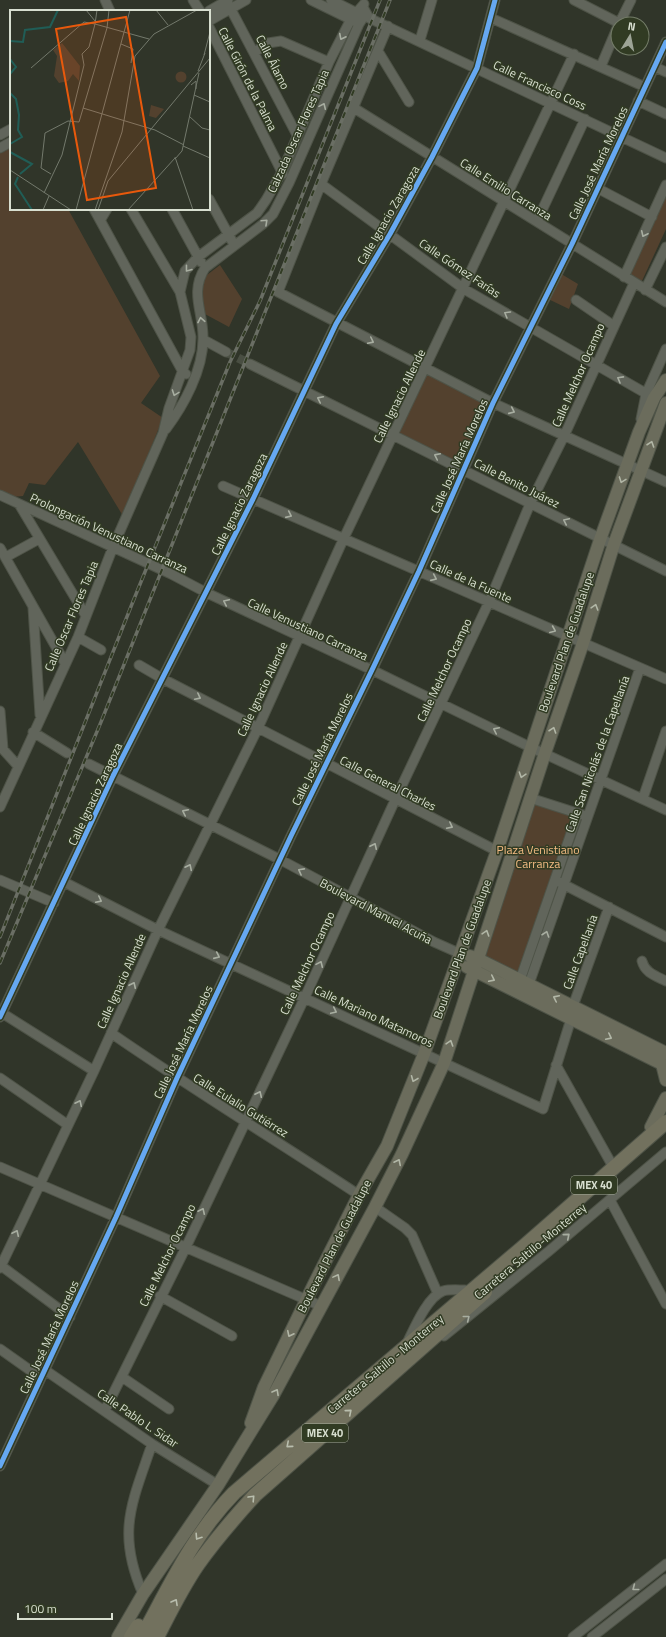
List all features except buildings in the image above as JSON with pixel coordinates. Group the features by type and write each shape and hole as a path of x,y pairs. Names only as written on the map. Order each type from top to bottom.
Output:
{"highway":[{"name":"Carretera Saltillo - Monterrey","path":"157,1637 174,1604 198,1564 255,1495 423,1347 666,1122"},
{"name":"Carretera Saltillo - Monterrey","path":"136,1634 152,1619 180,1564 202,1530 234,1493 446,1312 524,1253 666,1134"},
{"path":"136,1634 166,1582 180,1564"}],"main road":[{"name":"Boulevard Plan de Guadalupe","path":"247,1436 264,1387 359,1195 387,1146 424,1054 497,851 530,747 569,636 601,537 639,432 650,396 666,380"},
{"name":"Boulevard Plan de Guadalupe","path":"118,1637 143,1594 218,1485 274,1394 375,1207 402,1154 444,1063 530,798 583,643 614,544 665,406"},
{"name":"Boulevard Manuel Acuña","path":"459,959 525,982 573,1006 665,1061"},
{"name":"Boulevard Manuel Acuña","path":"476,964 571,1018 665,1061"},
{"path":"665,1061 666,1080"},
{"path":"651,1127 666,1098"}],"street":[{"path":"194,0 199,10"},
{"path":"210,11 228,2 246,0"},
{"path":"311,0 361,12"},
{"path":"331,0 361,12"},
{"path":"420,40 432,0"},
{"name":"Calle Ignacio Zaragoza","path":"1,1015 113,776 207,593 336,324 390,234 432,157 476,68 495,0"},
{"path":"574,0 610,19"},
{"path":"623,16 631,0"},
{"path":"210,20 228,2"},
{"name":"Calle Álamo","path":"228,2 297,135"},
{"name":"Calle Francisco Coss","path":"361,12 369,18 420,40 666,158"},
{"name":"Calzada Oscar Flores Tapia","path":"228,235 257,213 282,172 329,62 361,12"},
{"name":"Calzada Oscar Flores Tapia","path":"234,245 263,224 273,214 289,183 361,12"},
{"path":"491,18 645,87"},
{"path":"388,26 278,290 280,294 336,324 426,367 493,403 565,434 666,482"},
{"name":"Calle Girón de la Palma","path":"210,29 282,172 289,183"},
{"path":"255,52 268,43 281,41 329,62"},
{"name":"Calle José María Morelos","path":"0,1466 116,1217 177,1078 372,670 493,403 572,244 666,42"},
{"path":"601,66 610,45"},
{"path":"378,51 409,102"},
{"name":"Calle Ignacio Allende","path":"0,1266 94,1071 158,930 258,728 343,540 464,289 504,200 574,54"},
{"path":"655,67 666,72"},
{"path":"638,101 666,114"},
{"name":"Calle Emilio Carranza","path":"354,108 666,302"},
{"path":"537,221 585,119"},
{"path":"0,135 10,130"},
{"path":"0,148 10,143"},
{"name":"Calle Gómez Farías","path":"321,184 464,289 650,396"},
{"path":"624,277 666,185"},
{"path":"597,188 652,217"},
{"path":"210,201 234,245"},
{"path":"95,210 101,219 183,372 194,379"},
{"path":"101,219 106,210"},
{"path":"132,210 180,292"},
{"path":"173,210 205,268"},
{"name":"Calle Oscar Flores Tapia","path":"0,807 33,732 78,637 113,547 163,433 190,350 191,337 180,292 185,271 198,257 228,235"},
{"name":"Calle Oscar Flores Tapia","path":"163,433 180,411 200,361 204,340 197,287 199,277 205,268 234,245"},
{"path":"645,290 666,247"},
{"name":"Calle Melchor Ocampo","path":"105,1410 160,1296 186,1247 305,997 396,798 489,602 530,504 565,434 634,283"},
{"path":"576,300 614,326"},
{"path":"204,340 226,352"},
{"path":"650,396 666,350"},
{"name":"Calle Benito Juárez","path":"250,364 463,469 530,504 601,537 666,571"},
{"name":"Calle de la Fuente","path":"223,486 343,540 666,679"},
{"name":"Prolongación Venustiano Carranza","path":"0,495 113,547 207,593"},
{"path":"18,504 86,616"},
{"path":"6,557 39,539"},
{"path":"0,548 65,663"},
{"name":"Calle Venustiano Carranza","path":"207,593 666,810"},
{"path":"32,604 40,717"},
{"path":"78,637 102,650"},
{"name":"Calle General Charles","path":"139,665 163,679 497,851"},
{"name":"Calle San Nicolás de la Capellanía","path":"525,982 582,815 601,780 640,668"},
{"path":"0,711 1,748 18,766"},
{"path":"643,798 666,731"},
{"path":"33,732 67,753"},
{"name":"Boulevard Manuel Acuña","path":"88,764 281,860 434,942 459,959"},
{"path":"530,798 582,815"},
{"path":"0,880 54,903"},
{"name":"Calle Mariano Matamoros","path":"64,882 158,930 543,1108 556,1065"},
{"path":"559,882 666,936"},
{"name":"Calle Capellanía","path":"573,1006 609,907"},
{"path":"642,961 643,966 650,972 666,981"},
{"path":"1,1015 94,1071"},
{"path":"571,1018 556,1065 611,1163"},
{"name":"Calle Eulalio Gutiérrez","path":"111,1033 177,1078 359,1195"},
{"path":"0,1078 68,1125"},
{"name":"Carretera Saltillo-Monterrey","path":"446,1312 465,1290 666,1115"},
{"name":"Carretera Saltillo-Monterrey","path":"423,1347 454,1329 666,1152"},
{"path":"0,1167 321,1306"},
{"path":"610,1200 666,1304"},
{"path":"375,1207 405,1228 412,1236 438,1294"},
{"path":"0,1266 70,1317"},
{"path":"403,1350 424,1311 438,1294 448,1290 465,1290"},
{"path":"160,1296 232,1336"},
{"name":"Calle Pablo L. Sidar","path":"0,1349 105,1410 152,1444 218,1485"},
{"path":"122,1377 169,1409"},
{"path":"143,1594 135,1576 130,1556 128,1525 130,1510 152,1444"},
{"path":"573,1637 666,1564"},
{"path":"592,1637 666,1579"}],"green space":[{"path":"10,144 10,210 69,210 160,376 141,403 163,418 123,516 78,442 45,485 29,483 23,496 0,498 0,149"},
{"path":"666,191 666,229 641,283 628,272"},
{"path":"220,265 242,299 229,327 203,313 200,295 203,278"},
{"path":"558,272 578,284 569,309 546,298"},
{"path":"426,368 493,403 463,468 394,435"},
{"name":"Plaza Venistiano Carranza","path":"533,802 575,816 519,975 480,956"}],"tunnel":[{"path":"226,352 250,364"}],"railway":[{"path":"0,937 230,362 260,301 380,0"},
{"path":"0,963 101,722 390,0"}],"cycle path":[{"path":"0,1017 113,776 253,499 336,324 390,234 432,157 477,68 495,0"},
{"path":"0,1466 116,1217 177,1078 291,836 419,571 493,403 572,244 666,42"}]}
